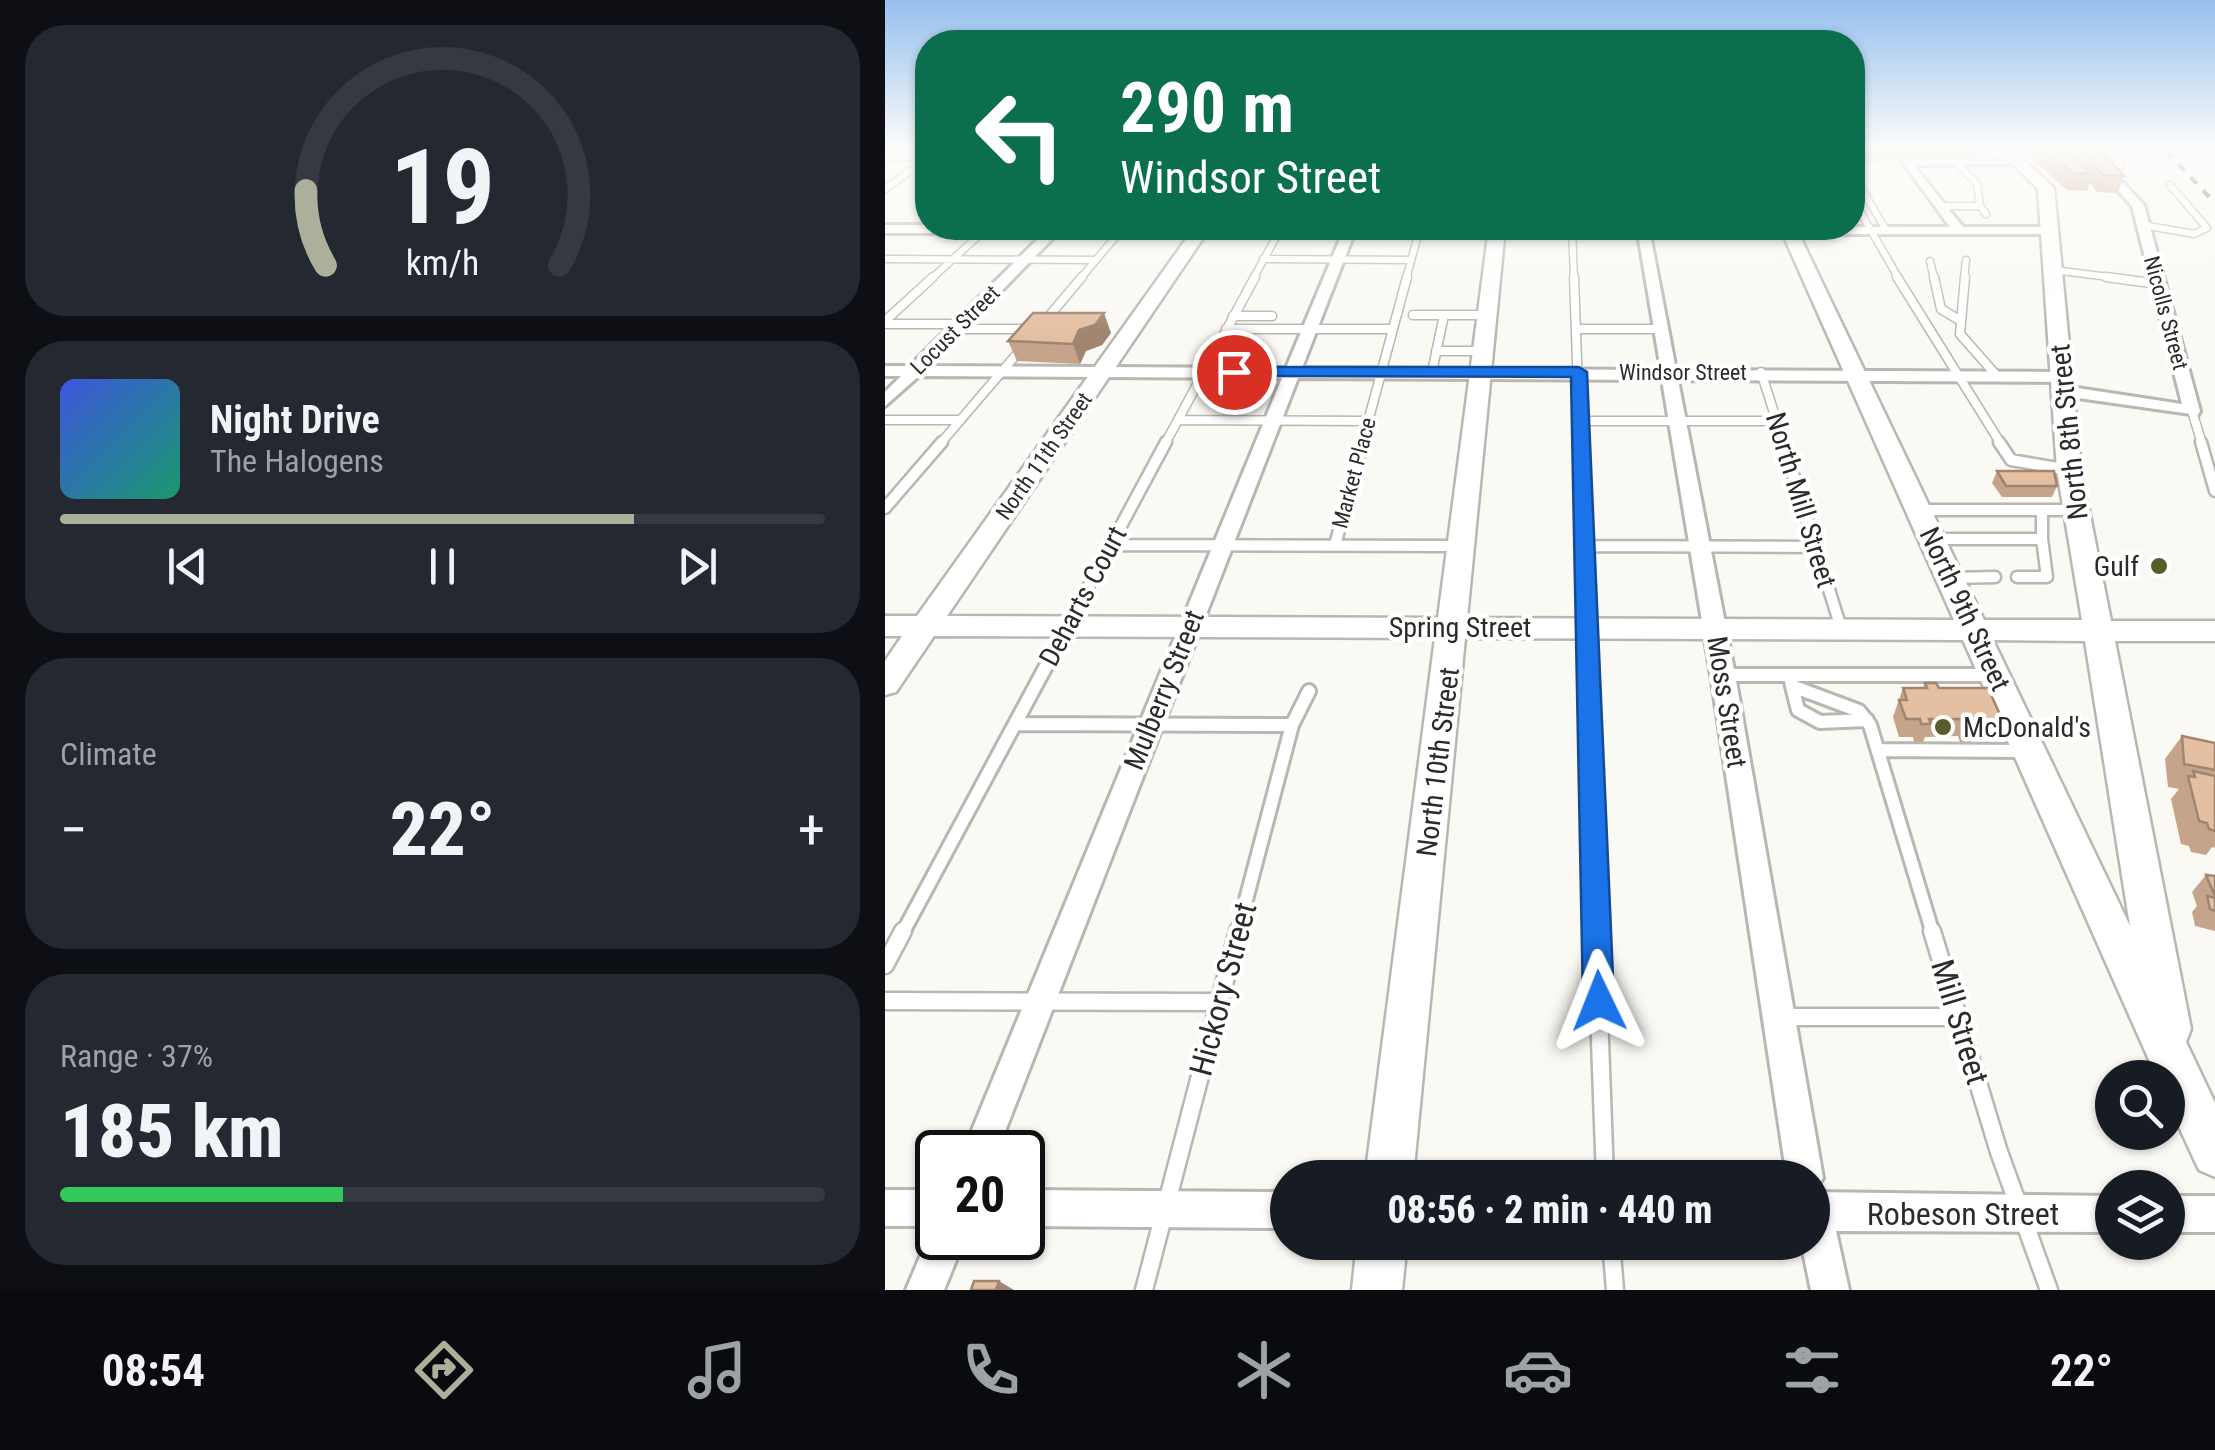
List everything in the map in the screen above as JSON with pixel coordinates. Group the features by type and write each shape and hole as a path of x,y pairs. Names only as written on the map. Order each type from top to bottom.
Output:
{"main road":[{"name":"North 8th Street","path":"2047,211 2069,470 2137,867 2177,1060"},
{"name":"North 11th Street","path":"885,684 1193,240"},
{"name":"North 10th Street","path":"1391,1160 1496,240"},
{"name":"North 9th Street","path":"1794,240 2171,1060"},
{"name":"Spring Street","path":"885,626 2215,631"},
{"name":"North 9th Street","path":"2185,1090 2215,1154"},
{"path":"1377,1290 1381,1260"}],"street":[{"path":"1943,211 1959,230"},
{"name":"Nicolls Street","path":"2139,211 2193,411"},
{"path":"885,247 915,222"},
{"path":"885,229 915,229"},
{"path":"1865,230 2049,231"},
{"name":"Locust Street","path":"885,401 1044,240"},
{"name":"Mulberry Street","path":"989,1130 1345,240"},
{"name":"Moss Street","path":"1645,240 1715,628 1802,1160"},
{"name":"Windsor Street","path":"885,371 1431,372 1483,362 1579,372 1996,375 2062,384 2193,411"},
{"path":"885,1208 915,1208"},
{"path":"1045,1208 1270,1210"},
{"name":"Robeson Street","path":"1830,1212 2095,1214"},
{"path":"2185,1214 2215,1214"},
{"path":"925,1290 938,1260"},
{"path":"1823,1260 1830,1290"}],"lane":[{"path":"1875,211 1886,230"},
{"path":"2143,226 2194,234 2207,228 2193,211"},
{"path":"1865,221 2011,460 2069,470"},
{"path":"885,323 974,240"},
{"path":"885,508 1114,240"},
{"name":"Deharts Court","path":"885,966 1274,240"},
{"name":"Market Place","path":"1335,546 1416,240"},
{"path":"1573,240 1604,1160"},
{"path":"885,259 1097,260"},
{"path":"1263,260 1411,260"},
{"path":"1965,260 1961,334 1996,375"},
{"path":"1930,261 1941,309 1961,321"},
{"path":"2053,270 2159,284"},
{"path":"1413,315 1488,314"},
{"path":"1431,372 1444,315"},
{"path":"1233,316 1272,316"},
{"path":"885,323 1038,329"},
{"path":"1226,328 1393,329"},
{"path":"1577,329 1662,330"},
{"path":"1436,352 1483,362"},
{"name":"North Mill Street","path":"1761,372 1841,628"},
{"name":"Nicolls Street","path":"2193,411 2215,491"},
{"path":"885,420 961,420"},
{"path":"1178,420 1369,421"},
{"path":"1581,421 1777,421"},
{"path":"1920,510 2077,510"},
{"path":"2017,577 2047,577 2042,510"},
{"path":"1934,539 2042,538"},
{"path":"1111,545 1462,546"},
{"path":"1585,546 1816,547"},
{"path":"1952,578 1995,577"},
{"path":"1723,675 1791,680 1996,675"},
{"path":"1791,680 1798,710 1821,722 1867,720"},
{"path":"1791,680 1859,711 1867,720"},
{"name":"Hickory Street","path":"1144,1290 1292,725 1309,691"},
{"name":"Mill Street","path":"1867,720 1958,1018 2049,1290"},
{"path":"1015,724 1292,725"},
{"path":"1879,750 2031,751"},
{"path":"885,1001 1220,1002"},
{"path":"1777,1017 1958,1018"},
{"path":"1612,1260 1615,1290"}],"building":[{"path":"1033,313 1104,313 1095,325 1079,330 1073,344 1008,341"},
{"path":"1997,471 2054,471 2057,486 2006,486"},
{"path":"1925,683 1936,683 1939,688 1988,688 2002,719 1979,719 1981,724 1969,724 1966,719 1929,719 1931,724 1921,724 1920,719 1906,719 1899,700 1907,700 1903,688 1927,688"},
{"path":"2182,736 2215,743 2215,770 2184,764"},
{"path":"2193,771 2215,776 2215,831 2199,821 2188,776 2195,777"},
{"path":"2206,875 2215,876 2215,896"},
{"path":"2207,896 2215,898 2215,911 2210,909"},
{"path":"974,1281 999,1281 996,1290 971,1290"}],"place":[{"name":"Gulf","path":"2159,566"},
{"name":"McDonald's","path":"1943,727"}],"route":[{"path":"1234,372 1579,372 1599,1001"}]}
